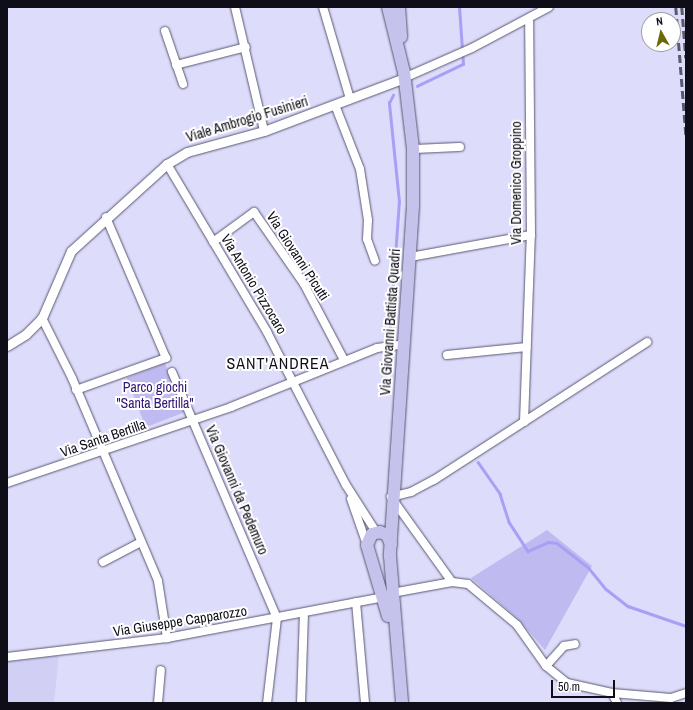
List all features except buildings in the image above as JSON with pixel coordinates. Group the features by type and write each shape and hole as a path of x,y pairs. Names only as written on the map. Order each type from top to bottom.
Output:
{"main road":[{"name":"Via Giovanni Battista Quadri","path":"388,7 404,75 413,149 410,257 391,497 391,547 388,595 402,703"},
{"path":"399,7 404,75"},
{"name":"Via Giovanni Battista Quadri","path":"388,595 369,548 378,532 391,497"},
{"path":"369,548 381,556 391,547 390,538 378,532"}],"street":[{"path":"235,7 246,46 264,131"},
{"path":"323,7 350,98"},
{"name":"Viale Ambrogio Fusinieri","path":"7,346 26,334 42,318 64,261 106,217 166,164 186,152 264,131 335,105 529,18 544,8"},
{"name":"Via Domenico Groppino","path":"524,422 530,235 529,18"},
{"path":"165,31 183,84"},
{"path":"176,65 246,46"},
{"path":"335,105 360,169 368,220 367,239 375,261"},
{"path":"413,149 460,147"},
{"name":"Via Antonio Pizzocaro","path":"166,164 296,382 346,485 369,548"},
{"name":"Via Giovanni Picutti","path":"213,242 254,212 304,284 344,360"},
{"path":"76,390 166,358 106,217"},
{"path":"410,257 530,235"},
{"path":"42,318 104,453 158,581 167,638"},
{"path":"647,342 434,480 411,492 391,497 452,582 468,584 490,600 517,625 546,666 567,683 612,693 671,698 686,694"},
{"name":"Via Santa Bertilla","path":"7,483 104,453 296,382 344,360 377,348 404,344"},
{"path":"447,355 527,347"},
{"name":"Via Giovanni da Pedemuro","path":"172,372 194,419 277,618"},
{"name":"Via Antonio Pizzocaro","path":"346,485 378,532"},
{"path":"103,562 141,542"},
{"name":"Via Giuseppe Capparozzo","path":"7,657 167,638 304,613 452,582"},
{"path":"356,602 365,702"},
{"path":"301,703 304,613"},
{"path":"266,703 277,618"},
{"path":"546,666 553,662 564,646 575,644"},
{"path":"158,703 161,670"},
{"path":"612,693 617,703"}],"shaded area":[{"path":"59,655 54,703 7,703 7,662"}],"green space":[{"name":"Parco giochi \"Santa Bertilla\"","path":"165,363 184,412 146,427 127,378"},
{"path":"547,530 592,566 545,650 518,619 471,578"}],"waterway":[{"path":"417,86 463,64 459,7"},
{"path":"389,340 399,202 389,103 393,95"},
{"path":"478,462 500,494 509,522 528,551 548,542 557,543 588,567 606,589 628,606 686,626"}],"railway":[{"path":"676,7 686,135"},
{"path":"682,7 686,58"}],"district":[{"name":"SANT'ANDREA","path":"278,363"}]}
